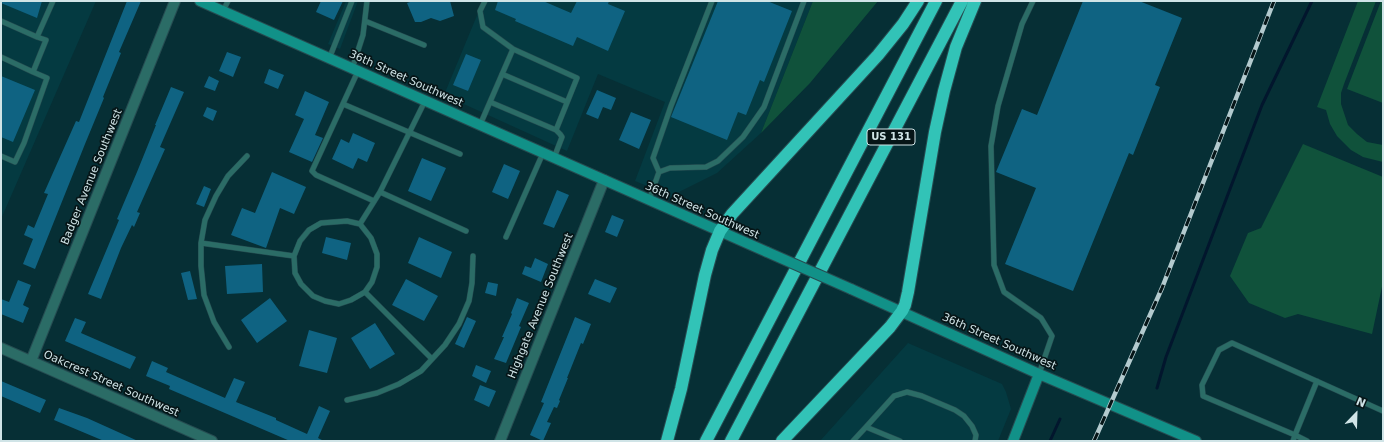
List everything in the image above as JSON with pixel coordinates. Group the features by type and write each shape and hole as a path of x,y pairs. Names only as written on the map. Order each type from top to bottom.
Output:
{"highway":[{"path":"667,441 681,389 705,275 712,250 720,231 732,214 878,55 903,24 918,1"},
{"name":"US 131","path":"706,441 936,1"},
{"name":"US 131","path":"731,441 962,1"},
{"path":"782,441 890,327 902,311 908,292 935,132 944,91 956,47 975,1"}],"street":[{"name":"Badger Avenue Southwest","path":"31,361 175,1"},
{"name":"36th Street Southwest","path":"200,1 902,311 1039,374 1196,441"},
{"name":"Highgate Avenue Southwest","path":"500,441 604,180"},
{"name":"Oakcrest Street Southwest","path":"1,348 212,441"},
{"path":"1013,441 1039,374"}],"lane":[{"path":"37,37 53,1"},
{"path":"223,11 228,1"},
{"path":"330,58 352,1"},
{"path":"367,1 363,35 355,70 343,104 312,171 316,175 374,201"},
{"path":"485,1 480,11 483,27 513,49 576,76 577,79 556,130"},
{"path":"649,200 659,172 653,158 671,106 712,1"},
{"path":"659,172 670,168 706,166 718,161 743,137 764,107 804,1"},
{"path":"1033,1 1022,24 1000,98 991,146 994,265 1004,292 1041,318 1052,336 1039,374"},
{"path":"1,21 46,40 33,72"},
{"path":"365,21 424,45"},
{"path":"480,125 513,49"},
{"path":"1,57 47,78 24,143 15,162 1,156"},
{"path":"502,74 568,102"},
{"path":"360,224 380,192 425,101"},
{"path":"490,102 556,130 562,137 554,158"},
{"path":"343,104 460,154"},
{"path":"506,237 542,153"},
{"path":"229,347 214,322 204,295 201,266 201,243 205,220 216,196 228,176 247,156"},
{"path":"380,192 466,231"},
{"path":"347,221 360,224 371,238 377,254 377,267 372,282 365,292 352,300 338,304 313,296 301,284 295,272 294,256 300,241 309,230 321,223 347,221"},
{"path":"201,243 294,256"},
{"path":"347,400 378,393 399,384 421,371 445,345 459,324 468,301 472,282 473,256"},
{"path":"365,292 432,359"},
{"path":"1307,441 1203,396 1202,385 1219,350 1232,343 1383,411"},
{"path":"1292,441 1318,381"},
{"path":"853,441 894,396 907,392 922,396 955,410 964,416 972,426 976,435 975,441"},
{"path":"866,427 900,441"}],"shaded area":[{"path":"1,1 96,1 1,219"},
{"path":"346,1 358,1 340,49 328,44"},
{"path":"483,1 813,1 761,133 717,173 671,196 635,181 665,102 598,74 567,151 444,95"},
{"path":"908,343 1002,384 1011,409 998,441 820,441"}],"green space":[{"path":"813,1 878,1 810,83 761,133"},
{"path":"1358,1 1376,1 1344,84 1341,93 1341,104 1348,125 1357,134 1367,142 1383,145 1383,162 1363,157 1351,150 1337,136 1330,124 1326,110 1317,107"},
{"path":"1381,1 1383,1 1383,103 1347,89"},
{"path":"1303,144 1383,177 1383,282 1372,334 1298,314 1285,318 1249,303 1230,276 1248,233 1261,228"}],"building":[{"path":"1,1 42,1 37,18 1,3"},
{"path":"127,1 141,1 119,52 121,53 103,97 104,98 35,269 23,264 33,239 24,235 28,225 34,228 48,194 44,193 76,121 79,122"},
{"path":"321,1 343,1 334,20 316,12"},
{"path":"413,1 450,1 454,16 440,21 431,18 421,22 415,22 407,3"},
{"path":"498,1 543,1 571,13 577,1 609,1 608,4 625,11 608,51 577,37 573,46 515,21 516,19 495,10"},
{"path":"718,1 767,1 792,11 764,82 760,80 746,115 738,112 727,140 671,117"},
{"path":"1083,1 1139,1 1182,18 1155,85 1160,87 1133,155 1129,153 1073,291 1005,264 1036,188 996,172 1022,109 1037,115"},
{"path":"227,52 241,57 233,77 219,71"},
{"path":"466,54 481,60 468,91 453,85"},
{"path":"269,69 284,75 278,89 264,83"},
{"path":"1,76 35,90 13,142 1,137"},
{"path":"209,76 219,81 215,91 204,87"},
{"path":"171,87 184,92 160,147 165,149 137,212 140,213 134,227 132,225 121,248 101,299 88,294 119,220 117,219"},
{"path":"597,90 616,98 611,110 603,107 598,119 586,114"},
{"path":"305,91 329,102 315,135 323,138 312,162 289,152 304,119 295,115"},
{"path":"207,107 217,111 213,121 203,116"},
{"path":"631,112 651,120 639,149 619,140"},
{"path":"353,133 375,143 367,162 358,158 353,169 332,159 341,139 349,143"},
{"path":"422,158 446,168 431,201 408,191"},
{"path":"504,164 520,171 508,199 492,192"},
{"path":"272,172 306,187 294,214 280,208 266,248 231,235 242,208 255,213"},
{"path":"204,186 211,189 204,207 196,204"},
{"path":"557,190 569,195 554,228 543,224"},
{"path":"612,215 624,220 617,237 605,232"},
{"path":"326,237 351,243 347,260 322,253"},
{"path":"419,237 452,252 441,278 408,263"},
{"path":"535,258 548,264 541,282 522,274 525,266 531,268"},
{"path":"262,264 263,292 227,294 225,266"},
{"path":"190,271 197,299 188,300 181,273"},
{"path":"406,279 438,296 424,321 392,305"},
{"path":"595,279 617,288 610,303 588,294"},
{"path":"18,280 31,285 23,305 29,308 23,323 1,314 1,299 9,302"},
{"path":"488,282 498,284 496,296 485,293"},
{"path":"270,298 287,321 257,343 241,320"},
{"path":"517,298 529,303 506,363 494,359 504,337 502,337"},
{"path":"467,317 476,321 464,348 455,344"},
{"path":"575,317 591,324 583,344 581,343 557,408 554,407 547,422 551,423 543,441 530,435 544,403 541,402"},
{"path":"75,318 86,322 81,333 136,357 130,369 65,341"},
{"path":"375,323 395,354 370,369 351,338"},
{"path":"309,330 337,338 327,373 299,366"},
{"path":"152,361 168,368 166,372 225,398 234,378 245,382 236,402 276,418 276,420 307,434 319,406 330,411 318,438 324,441 290,441 169,389 170,386 146,376"},
{"path":"476,365 491,371 486,383 472,376"},
{"path":"1,381 46,400 40,413 1,396"},
{"path":"480,385 496,391 489,407 474,400"},
{"path":"59,408 87,418 138,441 104,441 54,420"}],"waterway":[{"path":"1157,388 1166,357 1262,105 1312,1"},
{"path":"1050,441 1060,419"}],"railway":[{"path":"1094,441 1162,288 1274,1"}]}
